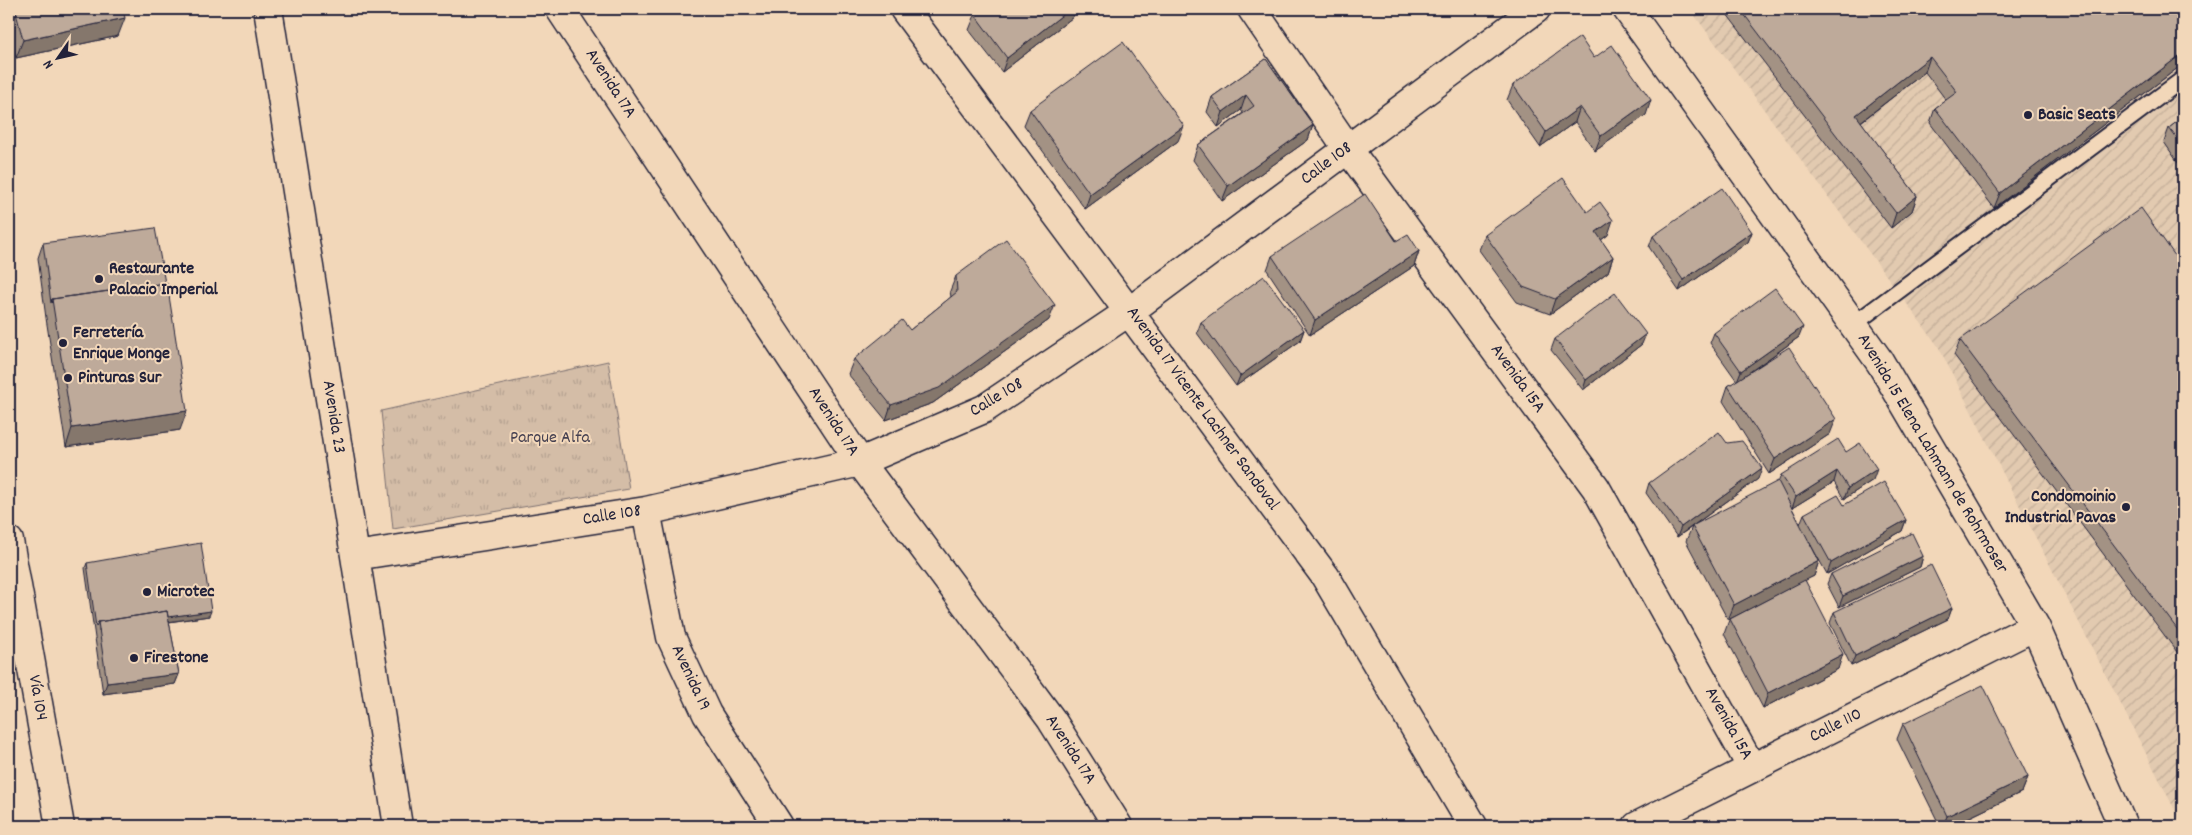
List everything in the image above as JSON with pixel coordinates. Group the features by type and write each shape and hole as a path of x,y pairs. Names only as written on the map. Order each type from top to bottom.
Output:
{"street":[{"name":"Avenida 23","path":"268,9 398,826"},
{"name":"Avenida 17A","path":"560,9 860,462 1051,719 1118,826"},
{"name":"Avenida 17 Vicente Lachner Sandoval","path":"904,9 1325,576 1473,826"},
{"name":"Avenida 15A","path":"1252,9 1348,149 1596,488 1752,768"},
{"name":"Calle 108","path":"355,556 646,511 860,462 984,409 1130,311 1536,9"},
{"name":"Avenida 15 Elena Lahmann de Rohrmoser","path":"1627,9 1880,362 2035,626 2123,826"},
{"name":"Avenida 19","path":"646,511 671,637 707,714 779,826"},
{"name":"Vía 104","path":"9,541 60,826"},
{"name":"Calle 110","path":"1637,826 2035,626"}],"lane":[{"path":"1854,324 2183,79"}],"shaded area":[{"path":"1690,9 2183,9 2183,826 1938,346"}],"green space":[{"name":"Parque Alfa","path":"608,361 629,489 393,529 381,411"}],"building":[{"path":"15,9 123,9 125,18 23,40"},
{"path":"983,9 1070,9 1007,58 975,15"},
{"name":"Basic Seats","path":"1740,9 2183,9 2183,53 2000,193 1935,108 1957,92 1930,57 1856,115 1917,196 1896,213"},
{"path":"1580,37 1594,58 1612,45 1651,100 1601,136 1580,107 1546,132 1513,85"},
{"path":"1123,42 1184,126 1090,194 1030,110"},
{"path":"1266,59 1313,125 1228,186 1198,145 1254,106 1246,95 1223,112 1212,97"},
{"path":"2183,117 2183,147 2169,128"},
{"path":"1563,178 1587,212 1600,202 1613,220 1596,232 1613,257 1555,299 1523,287 1485,235"},
{"path":"1722,188 1752,232 1683,280 1653,236"},
{"path":"1365,194 1396,241 1408,234 1419,251 1315,320 1272,256"},
{"name":"Condomoinio Industrial Pavas","path":"2141,208 2183,267 2183,637 1960,340"},
{"name":"Restaurante Palacio Imperial","path":"155,228 165,283 52,299 51,303 43,243"},
{"path":"1006,239 1055,305 939,388 891,405 854,359 902,320 910,330 957,292 956,276"},
{"path":"1264,276 1304,330 1240,376 1201,322"},
{"path":"167,283 187,411 72,428 52,299"},
{"path":"1775,288 1803,327 1741,371 1714,333"},
{"path":"1615,293 1646,334 1586,380 1555,339"},
{"path":"1789,347 1836,419 1775,459 1728,386"},
{"path":"1719,432 1727,443 1742,441 1762,468 1681,527 1649,483"},
{"path":"1838,439 1846,452 1860,443 1877,469 1848,488 1837,471 1796,497 1781,475"},
{"path":"1778,481 1819,561 1734,605 1692,526"},
{"path":"1884,482 1906,520 1831,563 1804,514 1838,495 1844,505"},
{"path":"1912,533 1923,556 1843,596 1831,574"},
{"name":"Microtec","path":"201,543 211,611 168,617 167,611 98,622 96,627 87,563"},
{"path":"1931,565 1952,608 1855,656 1834,612"},
{"path":"1805,580 1843,654 1768,693 1730,619"},
{"name":"Firestone","path":"167,611 179,674 107,683 98,622"},
{"path":"1983,685 2028,777 1947,816 1903,724"}],"place":[{"name":"Basic Seats","path":"2028,115"},
{"name":"Restaurante Palacio Imperial","path":"99,279"},
{"name":"Ferretería Enrique Monge","path":"63,343"},
{"name":"Pinturas Sur","path":"68,378"},
{"name":"Condomoinio Industrial Pavas","path":"2126,507"},
{"name":"Microtec","path":"147,592"},
{"name":"Firestone","path":"134,658"}]}
